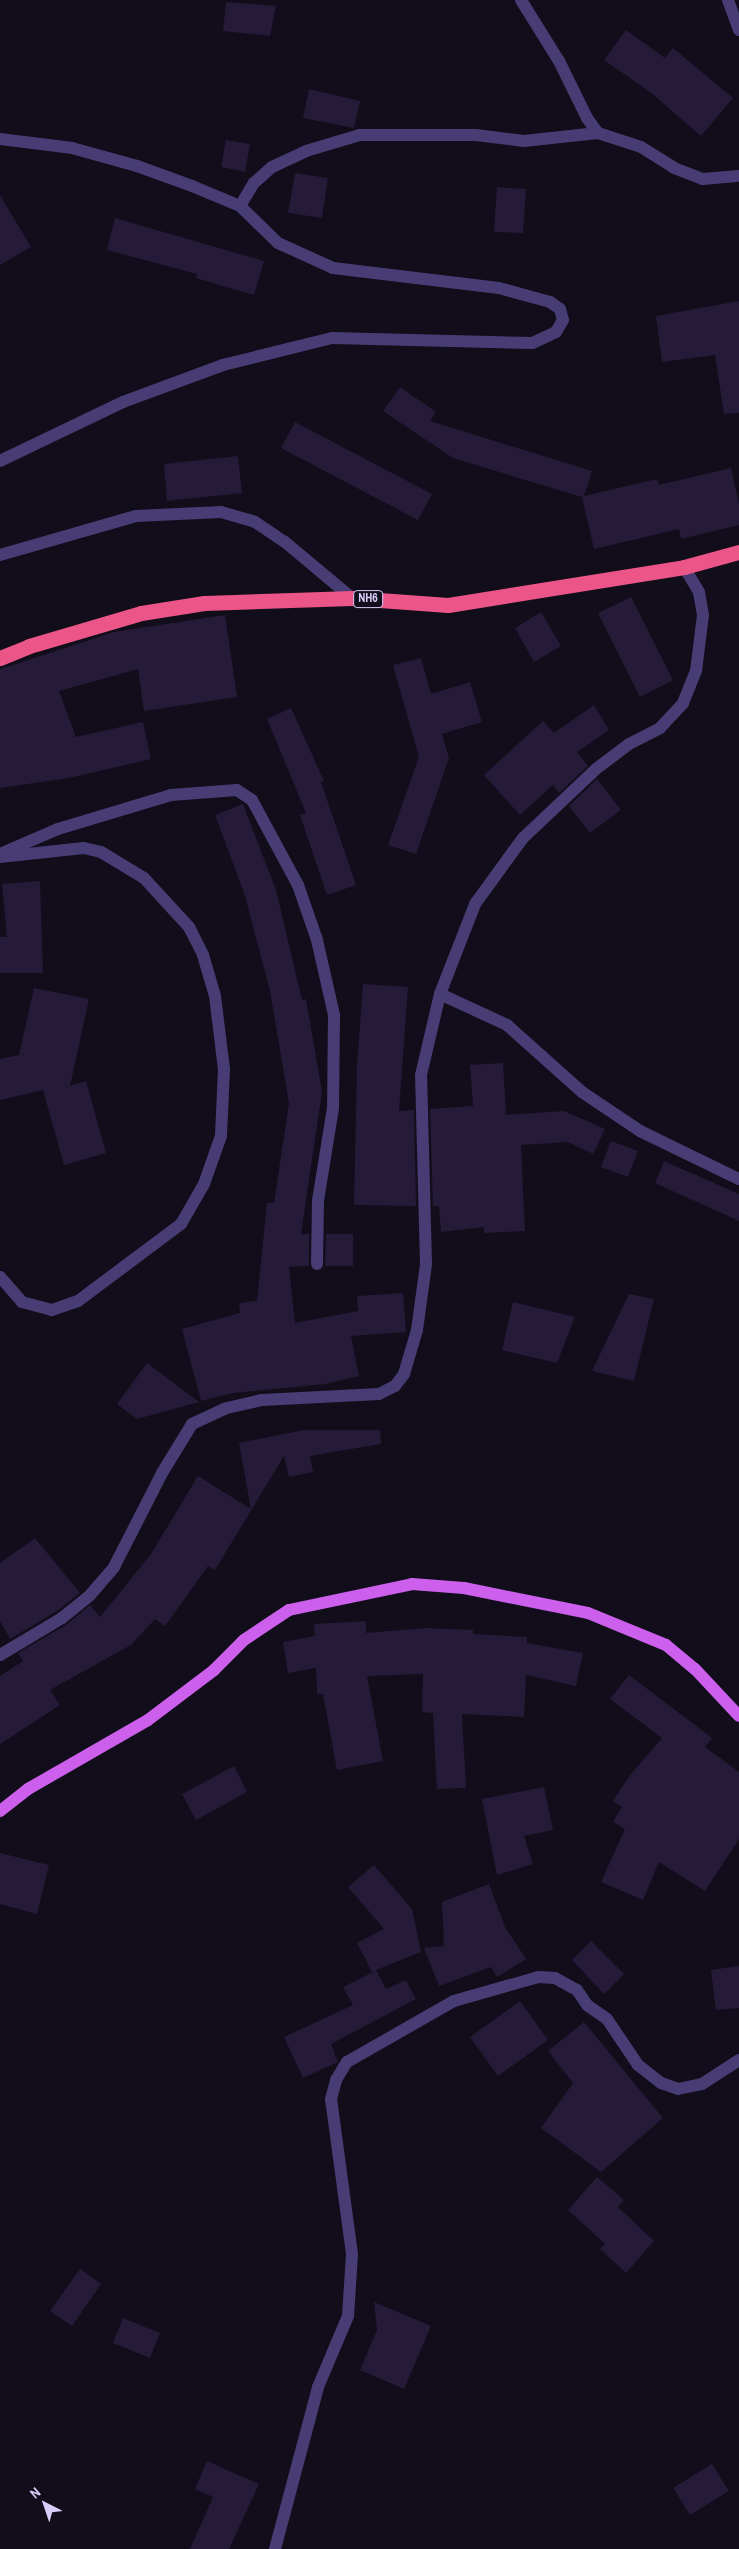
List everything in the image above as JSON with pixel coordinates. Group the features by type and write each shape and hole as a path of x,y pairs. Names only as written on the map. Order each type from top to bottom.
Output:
{"highway":[{"name":"NH6","path":"0,658 29,646 140,613 204,602 352,598 448,605 684,567 739,552"}],"main road":[{"path":"0,1811 28,1789 148,1720 214,1670 244,1640 289,1610 412,1584 464,1588 588,1612 666,1645 694,1669 739,1716"}],"street":[{"path":"521,0 559,61 598,133"},
{"path":"728,0 739,30"},
{"path":"240,206 254,183 272,167 306,152 360,134 467,135 524,141 598,133 641,147 674,168 703,180 739,176"},
{"path":"0,139 72,148 137,166 240,206 278,243 333,268 499,288 555,305 563,320 561,327 546,339 532,343 332,338 223,365 123,402 0,461"},
{"path":"0,555 136,516 221,512 255,522 285,542 352,598"},
{"path":"0,1655 62,1618 90,1595 114,1567 162,1473 192,1424 227,1408 262,1400 379,1394 395,1386 399,1380 417,1330 426,1264 421,1075 440,994 475,904 523,838 596,770 629,744 660,728 683,703 696,671 703,615 700,592 684,567"},
{"path":"0,855 58,829 171,795 237,790 252,800 298,885 317,940 334,1015 333,1108 318,1201 317,1264"},
{"path":"0,855 84,848 101,852 151,884 189,927 202,955 215,996 224,1070 221,1136 204,1184 180,1224 78,1301 52,1310 22,1302 0,1277"},
{"path":"440,994 507,1025 582,1092 640,1131 739,1179"},
{"path":"276,2549 318,2387 348,2316 352,2254 331,2099 336,2080 347,2062 454,2001 538,1977 555,1978 577,1990 587,2005 607,2019 638,2065 661,2083 678,2089 702,2084 739,2060"}],"building":[{"path":"226,2 276,6 270,36 223,31"},
{"path":"626,30 665,58 673,48 733,98 701,136 650,92 604,60"},
{"path":"309,89 360,101 354,128 303,118"},
{"path":"226,140 250,144 245,172 221,167"},
{"path":"295,173 328,178 322,218 288,213"},
{"path":"497,187 526,189 523,233 494,232"},
{"path":"0,195 31,247 0,265"},
{"path":"115,218 264,261 254,295 196,278 197,274 107,250"},
{"path":"739,301 739,413 724,414 715,355 662,362 656,316"},
{"path":"400,387 436,412 430,421 592,471 584,496 657,479 659,485 731,468 739,504 739,525 681,539 679,529 594,549 582,497 453,458 383,411"},
{"path":"295,422 432,494 418,520 281,448"},
{"path":"238,456 242,493 167,501 164,464"},
{"path":"631,597 673,680 640,697 598,613"},
{"path":"541,612 561,646 534,662 515,628"},
{"path":"225,615 237,697 144,711 138,669 59,691 76,737 143,722 151,759 69,778 0,788 0,669 114,632"},
{"path":"421,658 431,694 470,682 482,722 442,734 449,758 416,854 388,845 419,757 393,665"},
{"path":"594,705 609,730 577,752 588,766 559,793 553,785 520,815 484,775 543,721 554,733"},
{"path":"291,708 324,781 321,782 356,885 327,895 300,815 306,813 267,719"},
{"path":"597,779 621,810 590,833 569,806"},
{"path":"243,804 276,890 302,1000 306,999 322,1092 301,1234 309,1234 309,1266 289,1267 295,1323 358,1311 357,1296 403,1293 406,1332 351,1336 359,1376 325,1384 233,1393 201,1401 182,1329 240,1313 239,1303 257,1301 267,1203 274,1203 289,1103 270,991 245,896 215,815"},
{"path":"40,881 43,973 0,973 0,937 7,937 2,884"},
{"path":"363,984 408,987 399,1111 414,1110 416,1206 354,1205 357,1066"},
{"path":"34,988 89,999 70,1086 86,1081 106,1153 64,1165 43,1090 0,1100 0,1059 19,1055"},
{"path":"503,1063 506,1115 564,1111 605,1129 593,1154 568,1142 521,1145 525,1231 484,1233 484,1227 441,1232 439,1206 433,1206 430,1109 473,1106 470,1065"},
{"path":"611,1141 638,1151 628,1177 601,1167"},
{"path":"664,1161 739,1194 739,1221 655,1183"},
{"path":"326,1234 353,1234 353,1266 325,1266"},
{"path":"629,1294 654,1299 634,1381 592,1371"},
{"path":"513,1302 575,1317 557,1363 502,1350"},
{"path":"147,1363 199,1402 137,1419 117,1404"},
{"path":"304,1430 380,1430 381,1444 310,1456 313,1472 289,1477 284,1456 215,1570 208,1566 165,1626 155,1619 131,1645 50,1690 60,1705 0,1744 0,1676 23,1661 18,1653 66,1625 90,1605 100,1617 151,1554 198,1476 251,1509 239,1443"},
{"path":"35,1538 80,1593 57,1611 10,1639 0,1621 0,1563"},
{"path":"366,1621 366,1633 425,1628 473,1630 473,1634 527,1637 527,1643 583,1653 576,1686 526,1675 524,1717 462,1714 466,1788 437,1789 433,1713 422,1712 423,1674 367,1676 383,1761 337,1770 323,1694 317,1694 316,1668 288,1673 283,1642 315,1636 314,1624"},
{"path":"629,1675 712,1738 705,1747 739,1772 739,1839 705,1891 659,1862 643,1900 601,1882 625,1829 613,1822 622,1807 613,1801 630,1775 662,1738 610,1699"},
{"path":"234,1766 247,1792 196,1820 182,1794"},
{"path":"544,1787 553,1830 524,1836 533,1864 497,1875 482,1799"},
{"path":"0,1853 49,1865 37,1914 0,1904"},
{"path":"374,1865 412,1909 421,1952 376,1970 386,1989 406,1980 416,1999 331,2044 338,2062 303,2078 284,2037 353,2005 343,1987 375,1971 372,1972 357,1943 384,1929 348,1887"},
{"path":"489,1884 505,1927 526,1959 497,1977 491,1967 439,1986 424,1948 444,1946 442,1902"},
{"path":"591,1941 624,1974 604,1994 572,1960"},
{"path":"739,1966 739,2008 716,2010 711,1970"},
{"path":"520,2001 548,2040 498,2076 470,2037"},
{"path":"584,2022 663,2118 601,2172 541,2128 573,2083 548,2051"},
{"path":"597,2177 624,2200 618,2207 654,2241 626,2273 600,2249 605,2244 568,2210"},
{"path":"80,2269 101,2284 72,2326 50,2311"},
{"path":"374,2302 431,2326 404,2389 360,2370 377,2330"},
{"path":"123,2318 160,2333 150,2358 113,2343"},
{"path":"207,2461 259,2484 229,2549 190,2549 213,2497 195,2489"},
{"path":"712,2464 729,2491 690,2515 673,2488"}]}
